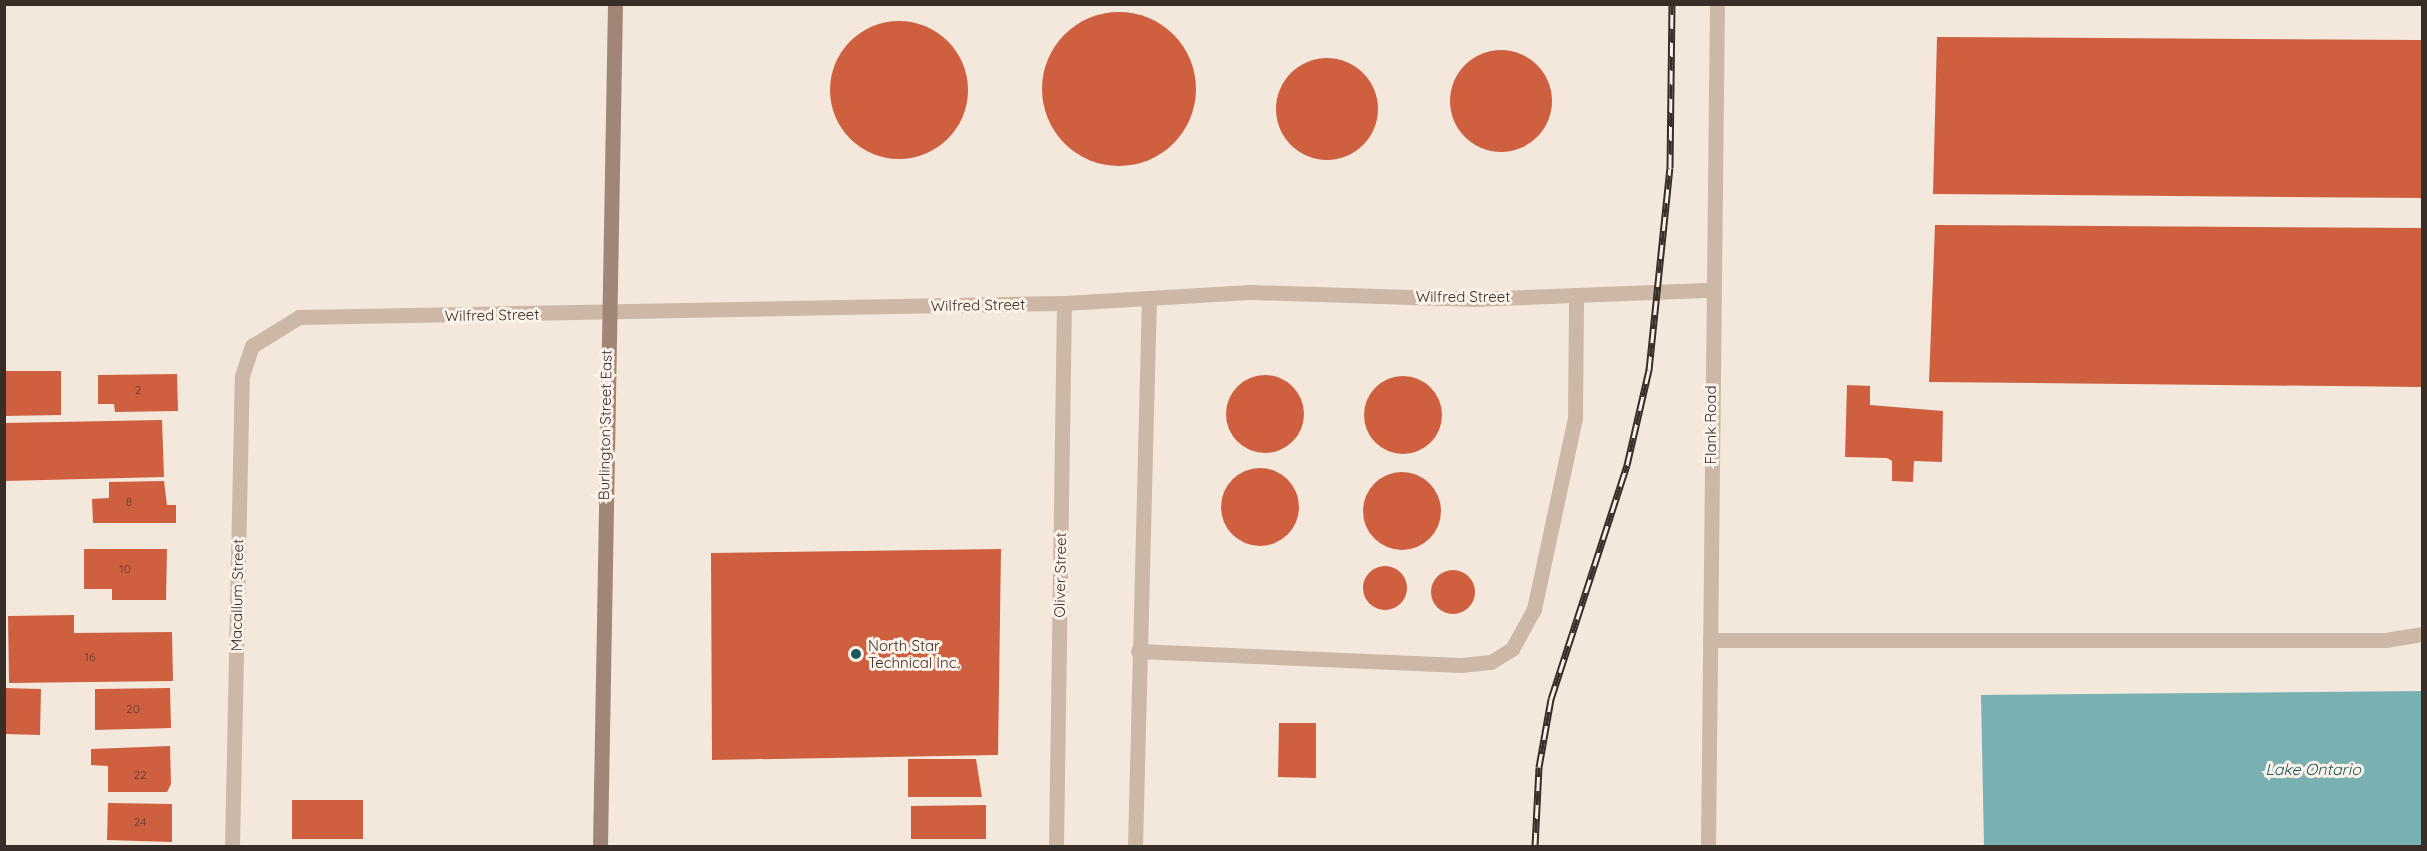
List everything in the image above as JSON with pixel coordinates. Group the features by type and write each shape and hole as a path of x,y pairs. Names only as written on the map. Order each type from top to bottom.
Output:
{"main road":[{"name":"Burlington Street East","path":"600,846 606,313 615,4"}],"street":[{"name":"Flank Road","path":"1708,846 1712,290 1717,4"},
{"name":"Wilfred Street","path":"252,346 299,317 1064,303 1250,292 1474,299 1712,290"},
{"path":"1138,651 1461,664 1491,662 1512,649 1534,609 1575,418 1576,295"},
{"path":"1134,846 1149,298"},
{"name":"Oliver Street","path":"1056,846 1064,303"},
{"name":"Macallum Street","path":"232,846 242,376 252,346"},
{"path":"1710,640 2374,640 2422,634"}],"water":[{"name":"Lake Ontario","path":"2422,691 2422,846 1984,846 1981,695"}],"building":[{"path":"1119,12 1148,18 1162,25 1173,35 1183,46 1190,60 1196,89 1190,118 1183,132 1173,143 1162,153 1148,160 1119,166 1090,160 1076,153 1065,143 1055,132 1048,118 1042,89 1048,60 1055,46 1065,35 1076,25 1090,18"},
{"path":"899,21 925,26 948,41 963,64 968,90 963,116 948,139 925,154 899,159 873,154 850,139 835,116 830,90 835,64 850,41 873,26"},
{"path":"1937,37 2422,40 2422,198 1933,194"},
{"path":"1501,50 1521,54 1537,65 1548,81 1552,101 1548,121 1537,137 1521,148 1501,152 1481,148 1465,137 1454,121 1450,101 1454,81 1465,65 1481,54"},
{"path":"1327,58 1347,62 1363,73 1374,89 1378,109 1374,129 1363,145 1347,156 1327,160 1307,156 1291,145 1280,129 1276,109 1280,89 1291,73 1307,62"},
{"path":"1935,225 2422,228 2422,387 1929,382"},
{"path":"4,371 61,371 61,415 4,416"},
{"path":"177,374 178,411 115,412 114,404 98,404 98,375"},
{"path":"1265,375 1280,378 1293,386 1301,399 1304,414 1301,429 1293,442 1280,450 1265,453 1250,450 1237,442 1229,429 1226,414 1229,399 1237,386 1250,378"},
{"path":"1403,376 1418,379 1431,387 1439,400 1442,415 1439,430 1431,443 1418,451 1403,454 1388,451 1375,443 1367,430 1364,415 1367,400 1375,387 1388,379"},
{"path":"1847,385 1870,386 1870,405 1943,411 1942,462 1914,461 1913,482 1892,481 1892,461 1887,458 1845,457"},
{"path":"162,420 164,477 4,481 4,423"},
{"path":"1260,468 1275,471 1288,479 1296,492 1299,507 1296,522 1288,535 1275,543 1260,546 1245,543 1232,535 1224,522 1221,507 1224,492 1232,479 1245,471"},
{"path":"1402,472 1417,475 1430,483 1438,496 1441,511 1438,526 1430,539 1417,547 1402,550 1387,547 1374,539 1366,526 1363,511 1366,496 1374,483 1387,475"},
{"path":"164,481 167,505 176,505 176,523 93,523 92,499 109,498 109,482"},
{"path":"84,549 167,549 166,600 112,600 112,589 84,589"},
{"name":"North Star Technical Inc.","path":"1001,549 998,755 712,760 711,553"},
{"path":"1385,566 1400,573 1407,588 1400,603 1385,610 1370,603 1363,588 1370,573"},
{"path":"1453,570 1468,577 1475,592 1468,607 1453,614 1438,607 1431,592 1438,577"},
{"path":"74,615 74,633 172,632 173,681 9,683 8,616"},
{"path":"5,688 41,689 40,735 4,734"},
{"path":"170,688 171,728 95,730 95,689"},
{"path":"1279,723 1316,723 1316,778 1278,777"},
{"path":"170,746 171,784 167,792 108,792 108,766 91,765 91,749"},
{"path":"908,759 976,759 982,797 908,797"},
{"path":"292,800 363,800 363,839 292,839"},
{"path":"108,803 172,804 172,842 107,840"},
{"path":"986,805 986,839 911,839 911,806"}],"railway":[{"path":"1535,846 1539,767 1551,699 1627,465 1649,370 1670,168 1672,4"}],"place":[{"name":"North Star Technical Inc.","path":"856,654"}]}
